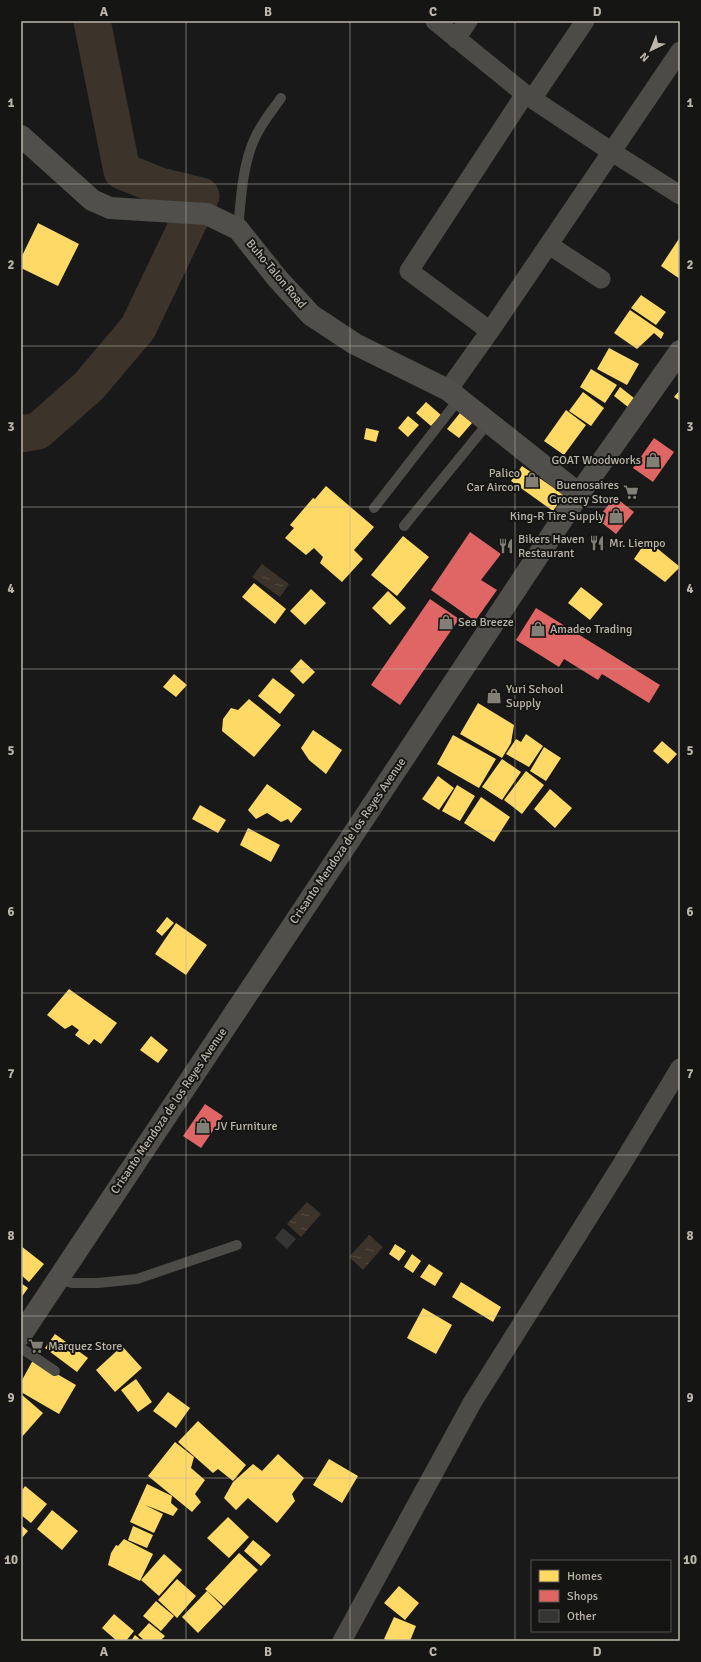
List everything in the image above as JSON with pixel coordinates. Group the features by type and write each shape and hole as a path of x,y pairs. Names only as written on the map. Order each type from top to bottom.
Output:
{"main road":[{"name":"Buho-Talon Road","path":"21,136 92,200 110,208 208,214 238,228 277,278 312,316 355,344 454,394 579,494"},
{"name":"Crisanto Mendoza de los Reyes Avenue","path":"21,1335 579,494 680,350"}],"street":[{"path":"435,21 529,97 680,195"},
{"path":"456,39 468,21"},
{"path":"490,331 409,271 529,97 585,21"},
{"path":"454,394 490,331 680,51"},
{"path":"549,245 601,279"},
{"path":"342,1641 472,1403 618,1171 680,1068"}],"lane":[{"path":"238,228 244,176 250,151 257,133 281,98"},
{"path":"374,508 454,394"},
{"path":"404,526 489,422"},
{"path":"57,1279 72,1283 98,1283 137,1279 237,1246"},
{"path":"21,1348 55,1370"}],"water":[{"path":"262,564 289,584 280,597 252,577"},
{"path":"307,1202 321,1214 301,1237 287,1224"},
{"path":"369,1235 383,1247 363,1270 349,1257"}],"building: Homes":[{"path":"38,223 79,244 58,286 21,268 21,258"},
{"path":"680,237 680,279 661,266"},
{"path":"641,295 666,312 656,325 631,308"},
{"path":"630,310 664,333 661,339 654,333 637,349 614,333"},
{"path":"609,348 639,364 627,385 597,369"},
{"path":"591,369 617,385 605,403 580,387"},
{"path":"620,387 634,398 628,407 614,396"},
{"path":"680,390 680,401 674,397"},
{"path":"583,392 604,408 591,426 569,411"},
{"path":"426,402 441,415 431,426 416,413"},
{"path":"566,410 586,425 564,455 544,441"},
{"path":"460,413 472,423 459,438 447,429"},
{"path":"408,416 419,425 408,437 398,428"},
{"path":"366,428 379,431 376,442 364,439"},
{"path":"522,466 564,495 553,511 511,481"},
{"path":"326,486 374,527 354,550 363,559 342,582 320,563 323,557 314,548 306,555 285,538 294,528 290,525 313,498 315,499"},
{"path":"403,536 429,557 397,596 371,575"},
{"path":"647,540 680,567 665,582 634,559"},
{"path":"254,583 286,609 275,624 242,597"},
{"path":"581,587 603,604 590,620 568,603"},
{"path":"311,589 326,603 305,625 290,611"},
{"path":"388,591 406,608 390,625 372,608"},
{"path":"301,659 315,672 303,684 290,671"},
{"path":"174,674 187,685 176,697 163,687"},
{"path":"273,678 295,695 280,714 258,696"},
{"path":"249,699 281,725 254,757 222,731 223,719 231,708 238,710"},
{"path":"478,703 514,725 511,743 502,758 460,734"},
{"path":"313,730 342,750 326,774 309,760 301,748"},
{"path":"526,734 543,746 529,767 506,754 516,739 521,742"},
{"path":"453,735 496,759 479,788 437,764"},
{"path":"662,741 677,754 668,764 653,751"},
{"path":"544,747 561,758 546,781 530,771"},
{"path":"502,759 521,772 502,800 482,787"},
{"path":"526,771 544,785 522,814 504,800"},
{"path":"438,776 454,788 439,810 422,799"},
{"path":"267,784 302,809 291,823 288,819 281,822 267,813 256,819 248,810"},
{"path":"457,785 475,796 460,821 442,811"},
{"path":"550,789 572,808 555,828 534,809"},
{"path":"481,797 510,817 494,842 464,823"},
{"path":"200,805 226,820 218,833 192,819"},
{"path":"248,828 280,845 271,862 240,845"},
{"path":"167,917 174,923 162,936 156,931"},
{"path":"176,923 207,945 186,975 155,954"},
{"path":"69,989 117,1023 101,1044 94,1039 89,1045 75,1035 79,1030 72,1025 65,1029 47,1015"},
{"path":"151,1036 168,1050 158,1063 140,1050"},
{"path":"395,1244 406,1251 399,1261 389,1254"},
{"path":"21,1246 44,1264 29,1282 21,1275"},
{"path":"412,1254 421,1261 413,1273 404,1267"},
{"path":"429,1264 443,1273 435,1286 420,1277"},
{"path":"461,1282 501,1307 493,1322 452,1297"},
{"path":"21,1283 28,1288 21,1298"},
{"path":"423,1308 452,1325 436,1354 407,1338"},
{"path":"55,1334 88,1358 77,1372 45,1348"},
{"path":"122,1346 142,1368 115,1392 96,1370"},
{"path":"33,1360 76,1385 59,1414 21,1392 21,1382"},
{"path":"136,1379 152,1402 138,1412 121,1390"},
{"path":"168,1392 190,1408 176,1428 153,1411"},
{"path":"21,1394 43,1413 21,1438"},
{"path":"198,1421 246,1465 233,1481 218,1469 213,1473 178,1442"},
{"path":"175,1442 194,1457 191,1468 205,1480 195,1494 201,1502 192,1512 148,1476"},
{"path":"278,1454 304,1478 292,1494 295,1501 277,1523 248,1498 236,1510 224,1498 233,1482 253,1464 262,1471"},
{"path":"329,1459 358,1476 342,1503 313,1485"},
{"path":"147,1484 172,1496 171,1503 178,1509 173,1516 145,1505 163,1514 154,1533 130,1522"},
{"path":"25,1486 47,1504 31,1523 21,1515 21,1492"},
{"path":"52,1510 78,1531 62,1550 37,1529"},
{"path":"228,1517 249,1537 229,1558 207,1538"},
{"path":"21,1525 28,1531 21,1539"},
{"path":"133,1526 153,1535 147,1548 128,1540"},
{"path":"124,1539 153,1554 140,1581 108,1565 111,1553 116,1545 118,1546"},
{"path":"253,1540 271,1555 261,1566 244,1551"},
{"path":"239,1553 258,1570 224,1606 205,1589"},
{"path":"164,1554 182,1570 159,1596 141,1580"},
{"path":"177,1579 196,1596 177,1618 158,1600"},
{"path":"399,1586 419,1603 405,1620 384,1603"},
{"path":"207,1591 223,1607 198,1633 182,1617"},
{"path":"156,1601 174,1616 161,1631 143,1616"},
{"path":"114,1614 134,1631 126,1641 117,1641 102,1628"},
{"path":"394,1617 416,1626 410,1641 390,1641 384,1639"},
{"path":"149,1623 165,1636 160,1641 145,1641 138,1635"},
{"path":"135,1635 142,1641 131,1641"}],"building: Shops":[{"name":"GOAT Woodworks","path":"654,438 674,452 653,482 633,468"},
{"name":"King-R Tire Supply","path":"615,497 634,512 616,534 597,519"},
{"path":"470,532 501,554 481,580 497,590 475,621 431,590"},
{"path":"430,599 459,619 400,705 371,685"},
{"path":"536,608 660,685 649,703 602,674 598,680 564,659 559,667 516,640"},
{"name":"JV Furniture","path":"205,1104 223,1116 201,1148 183,1136"}],"building: Other":[{"path":"283,1228 296,1239 287,1249 275,1238"}],"waterway":[{"path":"21,434 38,431 89,386 138,328 201,196 160,186 122,171 92,21"}],"place":[{"name":"GOAT Woodworks","path":"653,460"},
{"name":"Palico Car Aircon","path":"532,480"},
{"name":"Buenosaires Grocery Store","path":"631,492"},
{"name":"King-R Tire Supply","path":"616,516"},
{"name":"Mr. Liempo","path":"597,543"},
{"name":"Bikers Haven Restaurant","path":"506,546"},
{"name":"Sea Breeze","path":"446,622"},
{"name":"Amadeo Trading","path":"538,629"},
{"name":"Yuri School Supply","path":"494,696"},
{"name":"JV Furniture","path":"203,1126"},
{"name":"Marquez Store","path":"36,1346"}]}
